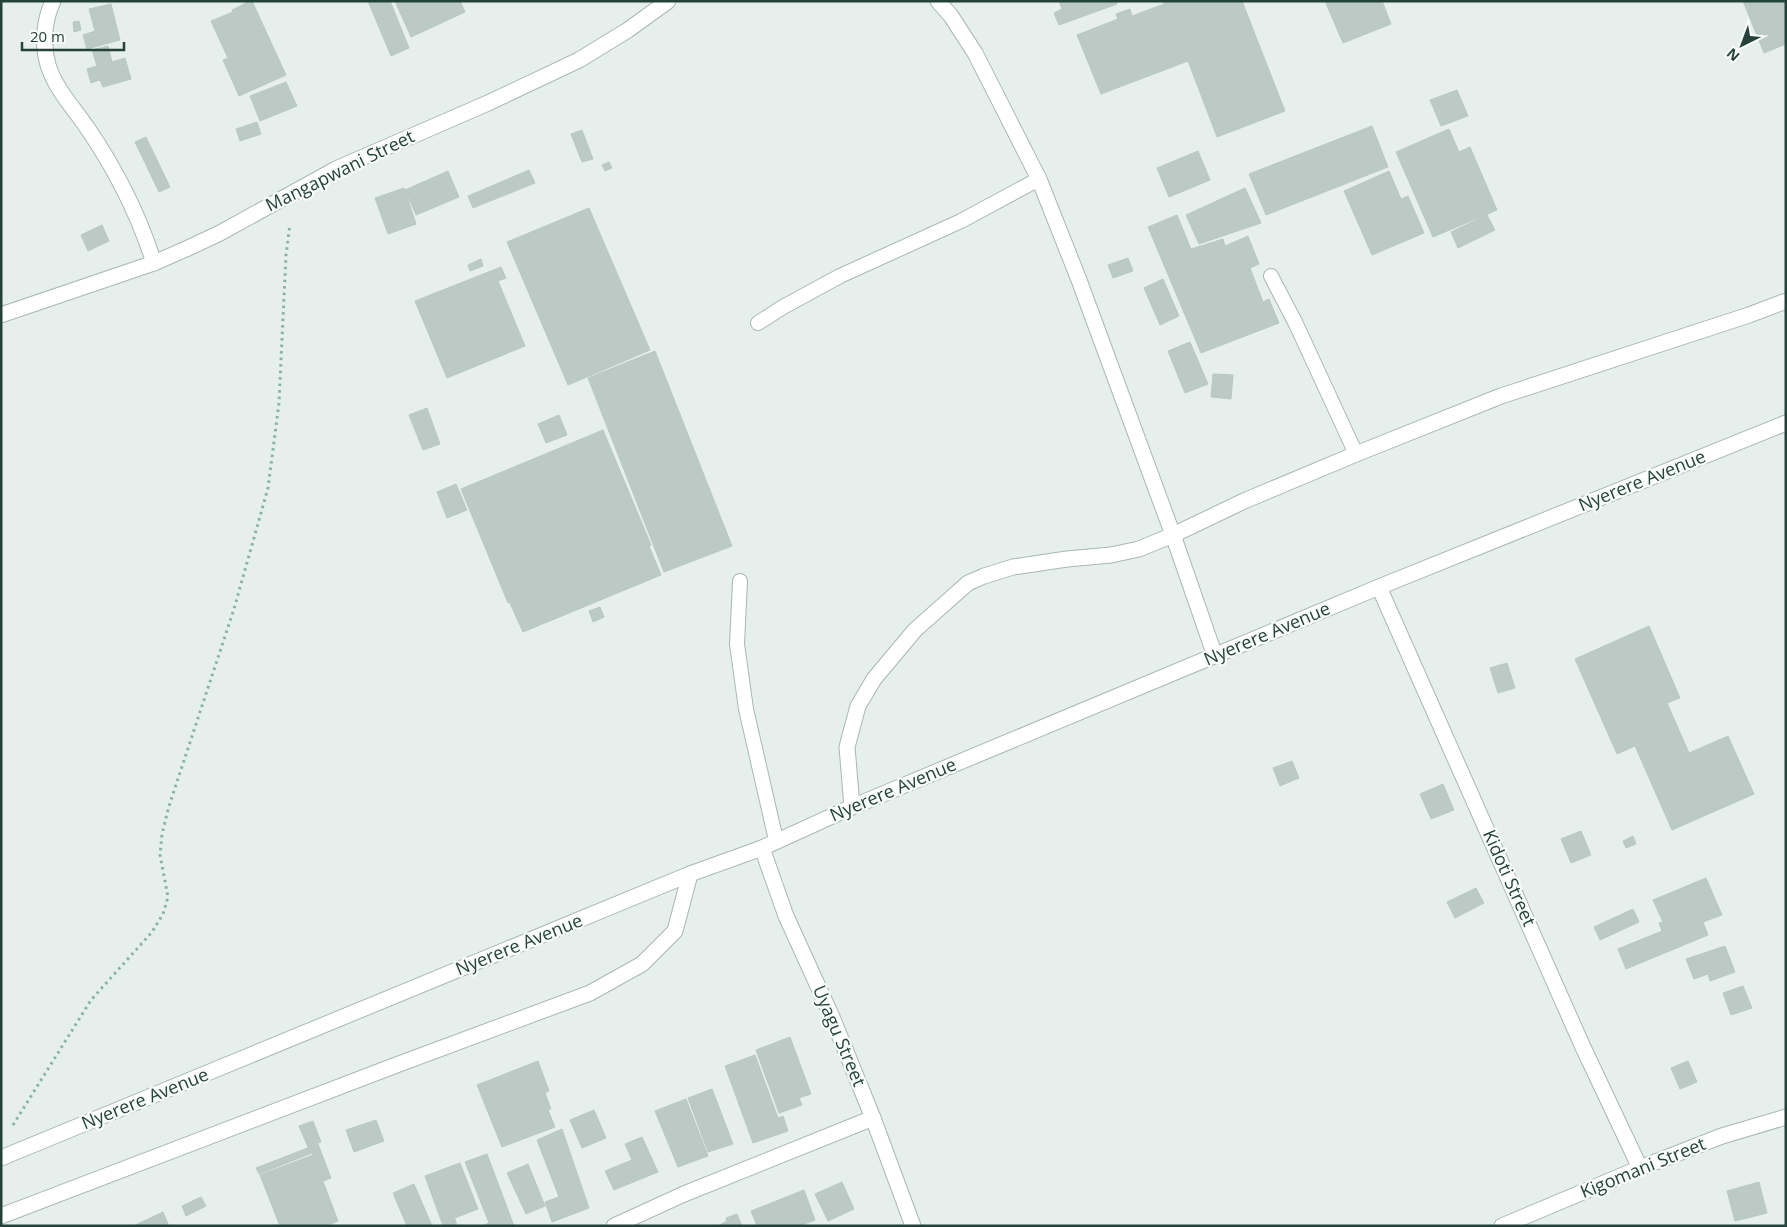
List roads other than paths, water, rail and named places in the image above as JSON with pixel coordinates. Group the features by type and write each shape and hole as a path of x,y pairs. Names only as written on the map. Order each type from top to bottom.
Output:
{"street":[{"path":"53,1 46,24 45,46 48,64 70,106 88,129 120,184 144,232 154,262"},
{"name":"Mangapwani Street","path":"1,315 154,262 220,233 294,191 362,157 488,103 579,60 628,30 668,1"},
{"path":"938,1 952,16 975,52 1039,179 1079,280 1173,535 1215,656"},
{"path":"852,807 847,747 858,706 874,678 915,630 968,584 984,576 1013,567 1111,555 1138,549 1173,535 1244,501 1501,396 1786,301"},
{"name":"Nyerere Avenue","path":"1,1158 690,874 762,848 852,807 1379,587 1786,424"},
{"name":"Kidoti Street","path":"1379,587 1582,1045 1640,1168"},
{"name":"Uyagu Street","path":"762,848 786,916 832,1017 873,1118 913,1226"},
{"path":"1,1216 590,993 642,964 675,932 690,874"},
{"path":"614,1226 684,1194 873,1118"},
{"name":"Kigomani Street","path":"1502,1226 1722,1136 1786,1118"}],"lane":[{"path":"758,323 840,276 953,224 1039,179"},
{"path":"1271,276 1296,324 1356,454"},
{"path":"740,581 738,653 746,709 776,840"}]}
